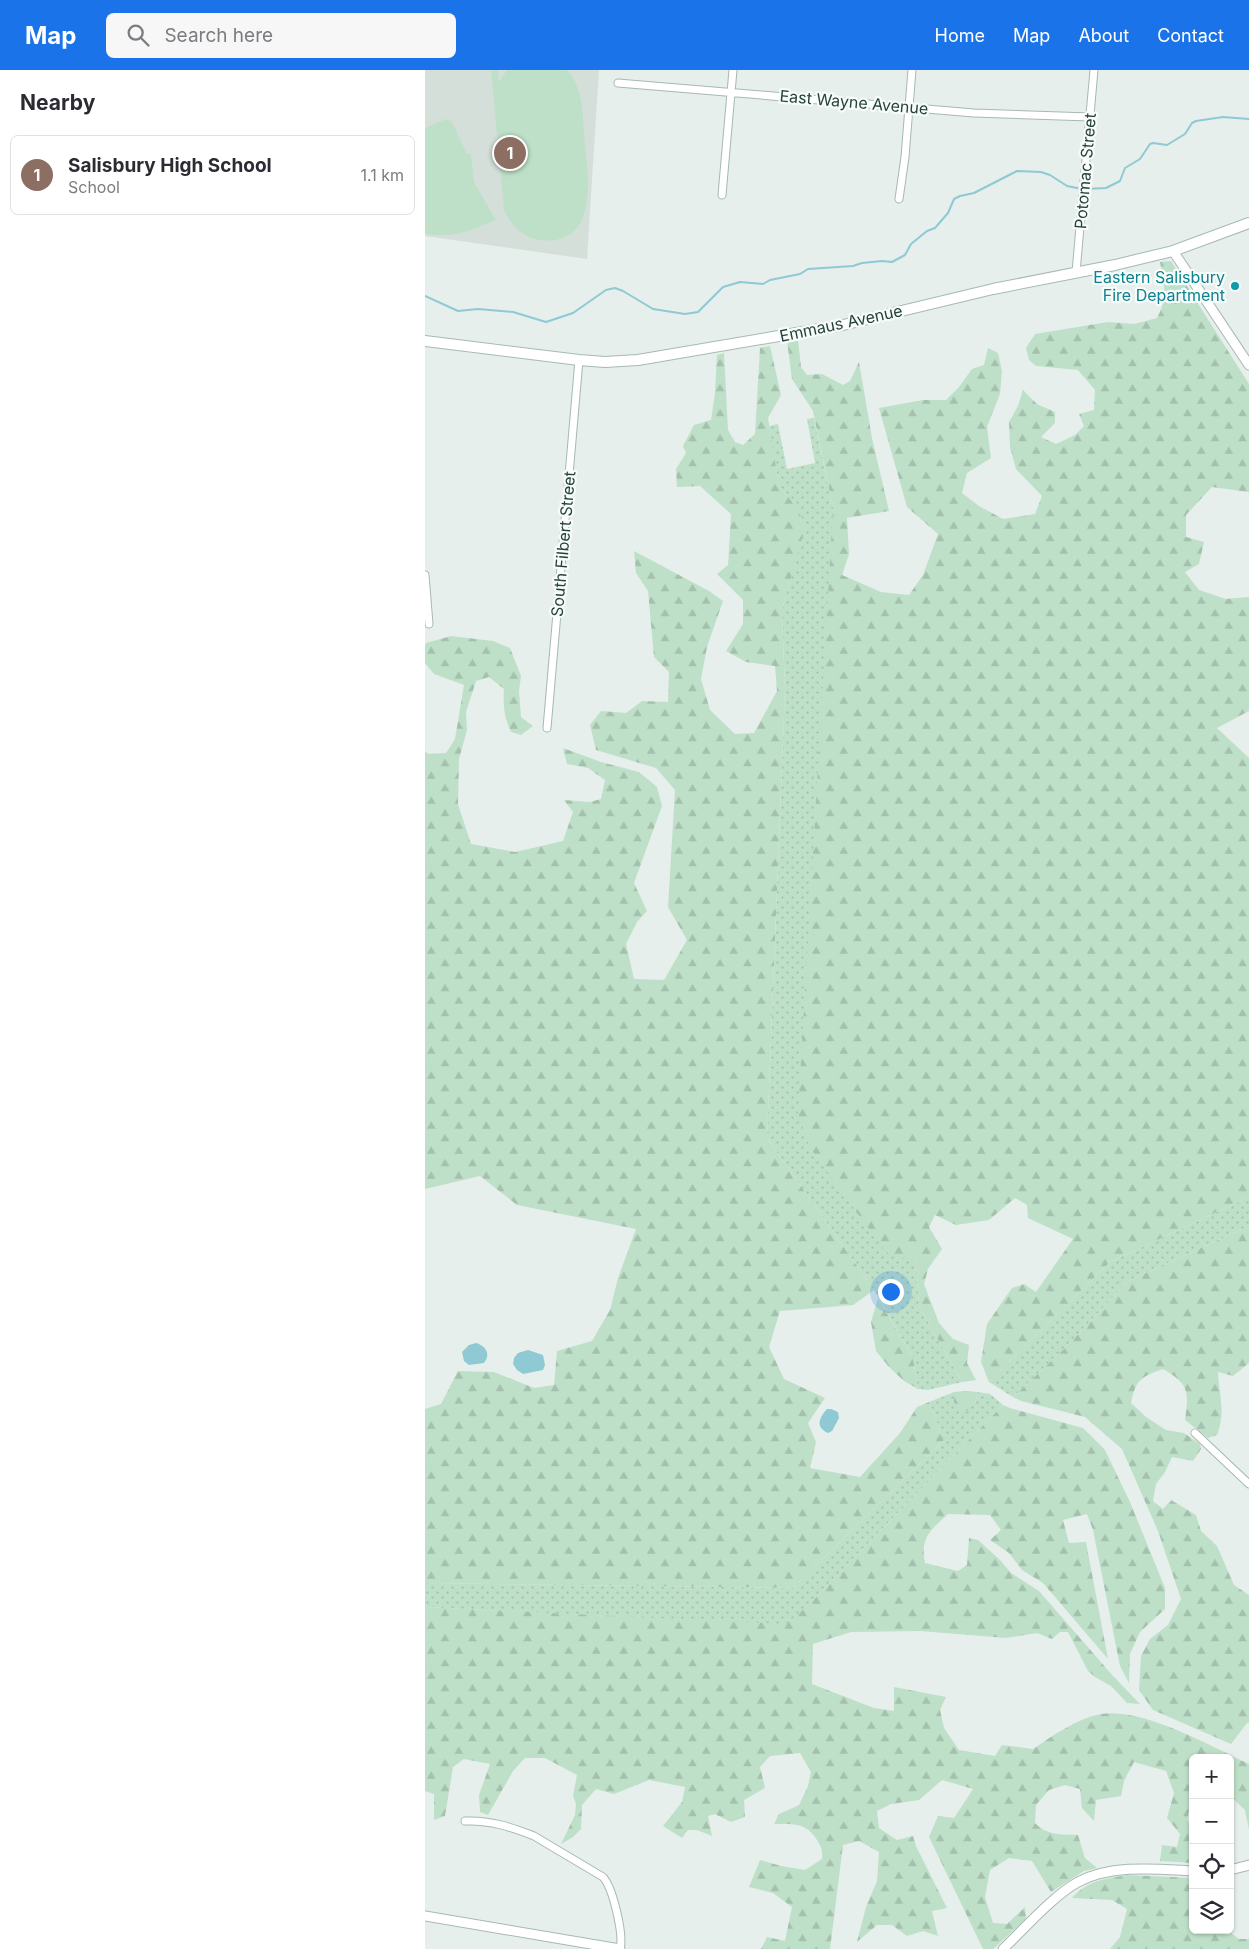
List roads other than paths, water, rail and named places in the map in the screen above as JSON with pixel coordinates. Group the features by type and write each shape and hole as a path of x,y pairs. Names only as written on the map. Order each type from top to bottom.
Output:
{"main road":[{"name":"Emmaus Avenue","path":"425,341 579,360 631,361 843,325 993,289 1173,251 1249,223"}],"street":[{"path":"722,195 733,70"},
{"path":"899,199 905,158 912,70"},
{"name":"Potomac Street","path":"1076,272 1094,70"},
{"name":"East Wayne Avenue","path":"618,83 974,113 1090,118"},
{"path":"1173,251 1249,365"},
{"name":"South Filbert Street","path":"547,728 579,360"},
{"path":"425,575 429,624"},
{"path":"1195,1433 1249,1484"},
{"path":"425,1916 620,1949 621,1938 609,1886 603,1877 534,1836 505,1825 483,1821 465,1821"},
{"path":"1234,1869 1249,1865"},
{"path":"1003,1949 1066,1890 1086,1878 1123,1870 1189,1871"}],"water":[{"path":"476,1343 485,1348 486,1360 484,1363 469,1365 464,1361 462,1352 469,1345"},
{"path":"528,1350 543,1355 545,1365 543,1370 523,1374 517,1370 513,1364 514,1358 518,1353"},
{"path":"827,1409 838,1412 839,1418 832,1431 828,1433 820,1425 822,1416"}],"waterway":[{"path":"1086,189 1106,188 1120,181 1125,168 1140,159 1150,144 1167,145 1185,134 1192,123 1196,121 1223,117 1249,119"},
{"path":"425,296 458,311 478,309 513,312 546,322 573,313 606,290 615,288 653,309 685,314 698,312 723,287 740,282 763,284 770,280 800,274 808,269 853,266 882,261 892,262 905,255 911,244 927,231 935,228 948,213 954,199 974,193 1017,171 1041,172 1050,175 1067,186 1082,189"}],"place":[{"name":"Salisbury High School","path":"510,153"},
{"name":"Eastern Salisbury Fire Department","path":"1235,286"}]}
